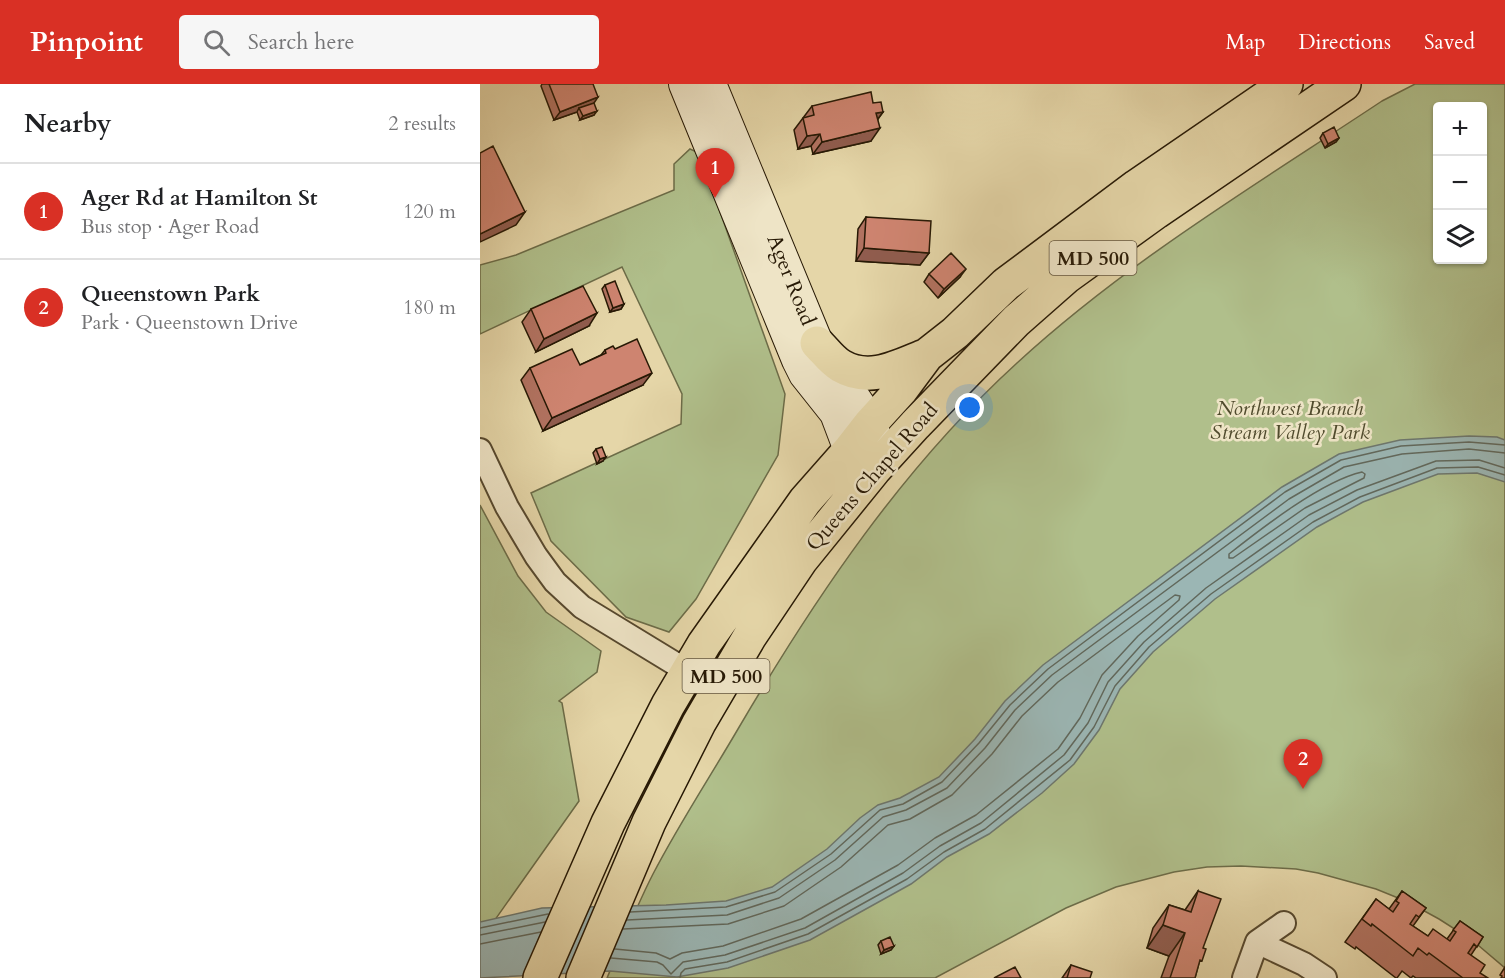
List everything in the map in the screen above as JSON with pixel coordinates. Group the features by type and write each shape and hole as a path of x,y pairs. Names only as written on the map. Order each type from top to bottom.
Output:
{"main road":[{"name":"Ager Road","path":"685,84 798,360 805,374 836,413 862,460"},
{"name":"Ager Road","path":"710,84 817,343 871,423"},
{"name":"Queens Chapel Road","path":"583,977 649,822 699,723 750,636 801,560 862,460 871,423 901,390 927,356 955,333 1006,284 1137,186 1286,84"},
{"name":"Queens Chapel Road","path":"540,978 608,823 668,705 687,671 806,501 915,425 1016,321 1066,277 1156,212 1344,84"},
{"path":"817,343 839,365 865,374 886,372 927,356"}],"street":[{"path":"480,450 507,507 536,556 555,582 582,608 687,671"},
{"path":"1244,978 1257,942 1284,923"},
{"path":"1257,942 1304,963 1325,978"}],"green space":[{"name":"Northwest Branch Stream Valley Park","path":"1415,84 1505,84 1505,968 1472,940 1439,919 1408,902 1376,889 1296,869 1241,866 1207,867 1174,872 1116,887 1066,908 935,978 607,978 653,874 684,819 798,630 830,582 899,489 975,403 1059,326 1148,257 1382,101"},
{"path":"690,149 699,153 785,394 778,455 696,599 669,632 626,617 551,541 531,493 681,424 682,394 622,267 480,334 480,265 516,255 674,190 674,164"},
{"path":"480,505 518,576 546,612 601,651 597,672 559,701 562,703 579,801 480,941"}],"water":[{"path":"1469,436 1497,437 1505,440 1505,482 1477,473 1438,474 1363,502 1317,527 1215,599 1153,652 1120,689 1099,730 1074,764 1042,793 989,834 947,857 911,884 810,940 728,968 677,977 610,971 480,978 480,922 542,908 726,901 772,887 827,849 860,818 878,805 900,798 939,777 975,739 1005,701 1043,665 1282,487 1339,454 1400,440"}],"building":[{"path":"549,84 593,84 598,97 560,112"},
{"path":"871,92 873,103 881,102 883,112 876,113 880,128 822,142 820,134 807,136 803,118 814,115 812,106"},
{"path":"594,103 597,111 583,116 579,108"},
{"path":"1334,127 1339,138 1328,144 1323,133"},
{"path":"493,146 525,212 480,234 480,153"},
{"path":"866,217 931,221 929,253 864,248"},
{"path":"951,253 966,269 944,289 929,274"},
{"path":"615,281 624,304 613,308 605,285"},
{"path":"583,286 597,313 544,339 531,309"},
{"path":"637,339 652,373 552,418 530,368 572,349 580,365 606,353 605,350 613,346 615,349"},
{"path":"602,447 606,457 600,459 596,449"},
{"path":"1198,891 1221,899 1203,948 1206,949 1195,978 1170,978 1185,933 1163,925 1169,905 1191,912"},
{"path":"1402,891 1426,908 1419,917 1416,915 1410,924 1428,936 1433,929 1450,941 1456,932 1453,930 1460,921 1483,937 1477,947 1474,944 1468,953 1485,965 1480,973 1488,978 1463,978 1429,953 1427,955 1418,948 1413,956 1372,924 1371,926 1362,919 1376,899 1393,912 1399,903 1396,901"},
{"path":"890,937 894,946 884,950 881,941"},
{"path":"1071,965 1092,972 1090,978 1067,978"},
{"path":"1015,967 1021,978 994,978"},
{"path":"1505,967 1505,978 1501,978 1500,975"}],"place":[{"name":"Ager Rd at Hamilton St","path":"715,198"},
{"name":"Queenstown Park","path":"1303,789"}]}
